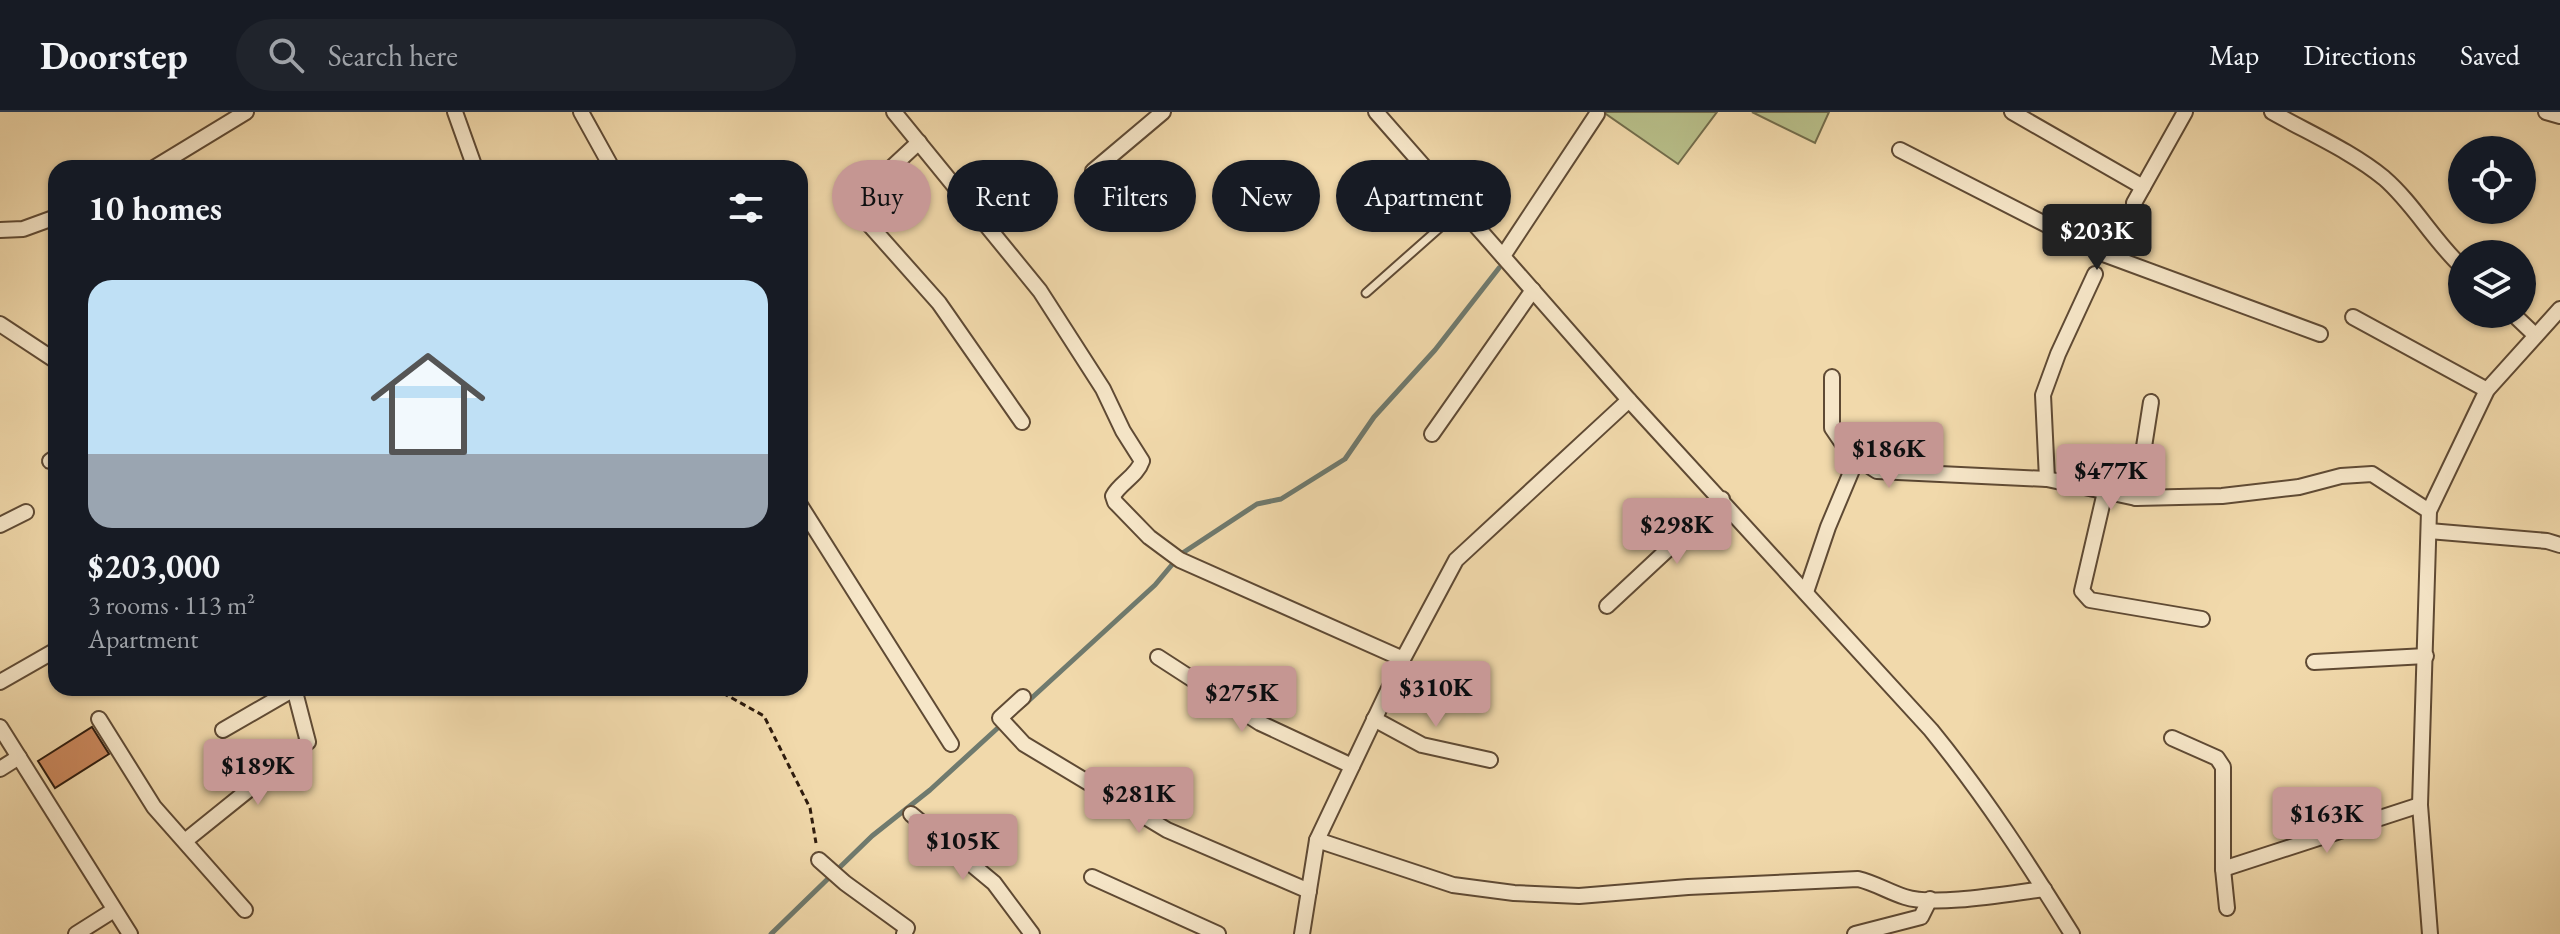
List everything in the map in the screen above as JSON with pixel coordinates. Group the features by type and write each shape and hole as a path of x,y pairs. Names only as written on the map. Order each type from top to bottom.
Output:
{"street":[{"path":"167,160 246,112"},
{"path":"455,112 472,160"},
{"path":"581,112 608,160"},
{"path":"894,112 1040,291 1103,389 1123,431 1142,461 1113,496 1115,502 1149,537 1177,557 1403,659"},
{"path":"1106,160 1163,112"},
{"path":"2012,112 2143,187"},
{"path":"2134,203 2185,112"},
{"path":"2272,112 2370,167 2419,213 2448,249"},
{"path":"2546,112 2560,116"},
{"path":"1503,256 1597,114"},
{"path":"1385,116 1421,160"},
{"path":"919,142 861,196 859,213 939,303 1022,422"},
{"path":"1900,150 2106,255 2320,334"},
{"path":"0,230 23,229 48,220"},
{"path":"1482,232 1629,400 1931,730 1976,785 2072,934"},
{"path":"2047,479 2043,395 2058,354 2095,274"},
{"path":"1432,434 1533,290"},
{"path":"2430,934 2420,805 2429,511 2487,390 2560,309"},
{"path":"2353,317 2487,390"},
{"path":"0,324 48,356"},
{"path":"2528,328 2535,335"},
{"path":"1832,377 1832,428 1849,453 1877,471 2047,479 2136,498 2222,496 2299,487 2341,476 2372,474 2429,511"},
{"path":"1302,934 1317,840 1403,659 1456,560 1629,400"},
{"path":"2136,498 2151,402"},
{"path":"1806,592 1828,527 1857,458"},
{"path":"2105,492 2082,591 2084,596 2090,600 2202,619"},
{"path":"1607,606 1722,499"},
{"path":"0,525 26,512"},
{"path":"808,518 951,744"},
{"path":"2429,531 2547,541 2560,545"},
{"path":"0,682 48,655"},
{"path":"2314,662 2426,656"},
{"path":"1158,657 1260,723 1352,766"},
{"path":"223,730 280,696"},
{"path":"185,841 308,742 296,696"},
{"path":"1023,697 1000,718 1024,744 1167,830 1309,891"},
{"path":"99,719 154,807 245,910"},
{"path":"1374,719 1422,745 1490,760"},
{"path":"0,727 130,934"},
{"path":"2172,738 2217,758 2223,767 2223,869 2227,908"},
{"path":"0,769 19,757"},
{"path":"2223,869 2420,805"},
{"path":"911,814 994,883 1032,934"},
{"path":"1317,840 1453,885 1514,893 1579,896 1858,879 1907,898 1982,898 2044,889"},
{"path":"828,869 907,928 904,934"},
{"path":"1092,877 1218,934"},
{"path":"1855,934 1921,917 1930,899"},
{"path":"76,934 114,910"}],"lane":[{"path":"1366,293 1435,232"}],"path":[{"path":"728,696 764,716 810,808 828,869"}],"green space":[{"path":"1603,112 1717,112 1678,164"},
{"path":"1752,112 1829,112 1815,143"}],"building":[{"path":"92,727 109,754 55,788 38,761"}],"waterway":[{"path":"1024,705 1155,585 1181,554 1257,504 1281,499 1345,459 1374,417 1435,350 1499,268"},
{"path":"771,934 872,836 930,790 1001,725"}]}
